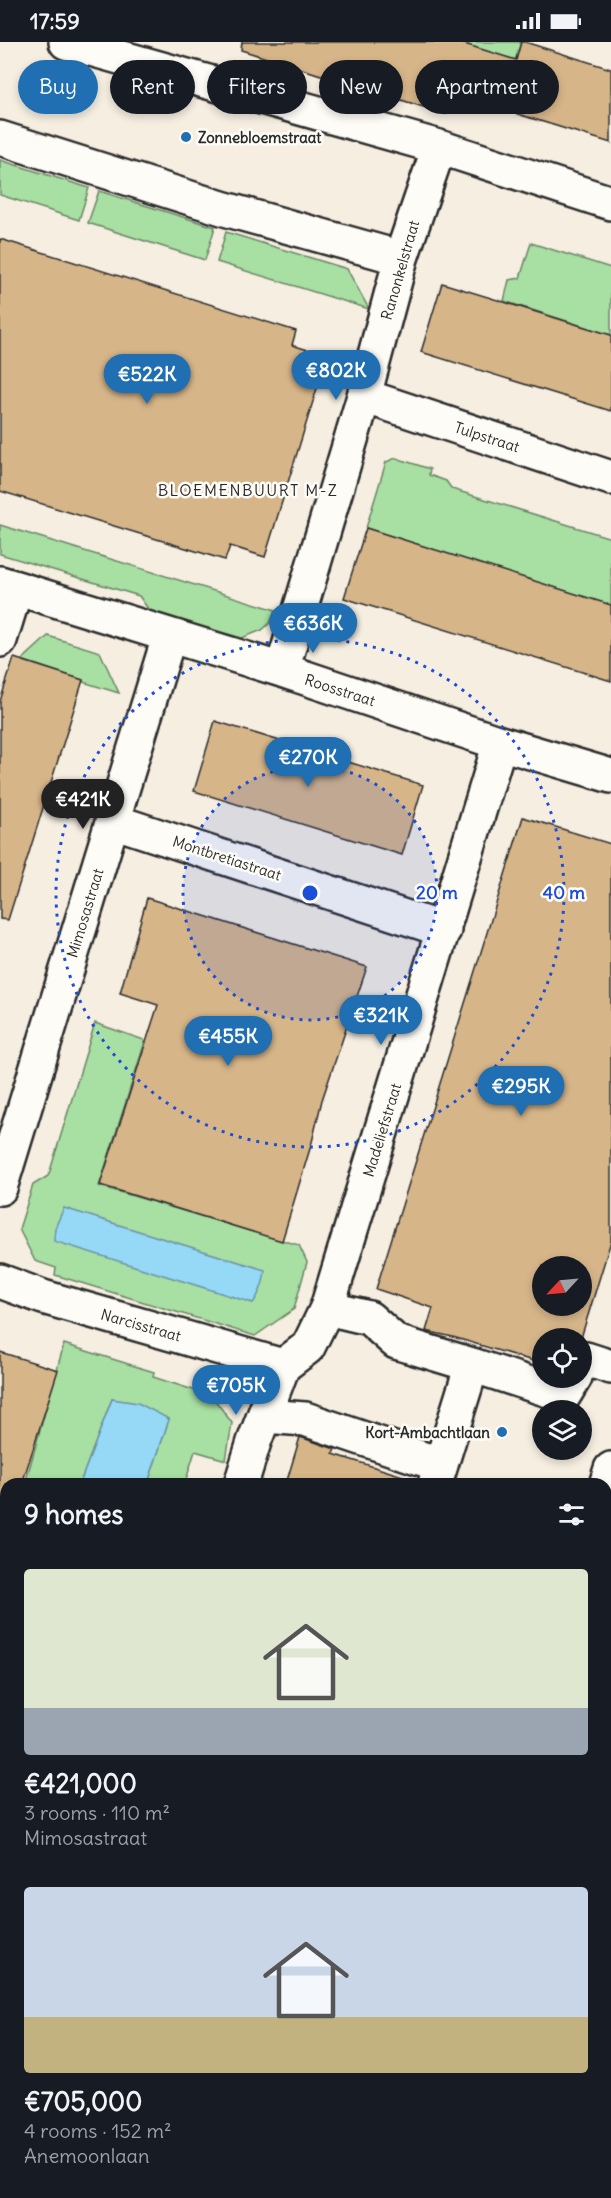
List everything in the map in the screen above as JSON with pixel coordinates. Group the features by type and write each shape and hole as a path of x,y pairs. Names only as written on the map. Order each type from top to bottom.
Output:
{"street":[{"path":"66,42 439,147 611,203"},
{"path":"0,138 225,209 402,258"},
{"name":"Ranonkelstraat","path":"282,670 402,258 439,147"},
{"name":"Tulpstraat","path":"363,396 611,478"},
{"path":"0,640 8,586"},
{"name":"Roosstraat","path":"8,586 282,670 500,743 611,776"},
{"name":"Mimosastraat","path":"0,1188 169,636"},
{"name":"Madeliefstraat","path":"283,1366 308,1347 327,1308 500,743"},
{"name":"Montbretiastraat","path":"112,821 444,930"},
{"name":"Narcisstraat","path":"0,1281 43,1297 283,1366"},
{"path":"327,1308 369,1318 396,1342 532,1385"},
{"path":"592,1361 611,1367"},
{"path":"264,1416 305,1419 438,1474 472,1365"},
{"path":"243,1478 283,1366"},
{"path":"543,1388 564,1395 568,1388"}],"green space":[{"path":"469,42 521,42 515,60 463,60"},
{"path":"0,160 89,188 79,220 0,195"},
{"path":"99,191 215,227 205,260 88,223"},
{"path":"226,232 347,269 369,309 217,262"},
{"path":"531,243 611,268 611,335 504,301 509,280 520,278"},
{"path":"396,458 430,469 429,475 446,481 455,490 611,538 611,605 366,528 386,462"},
{"path":"0,525 276,610 270,623 262,630 242,638 151,613 139,596 0,554"},
{"path":"48,636 100,652 119,693 22,660"},
{"path":"95,1023 144,1040 99,1186 299,1245 307,1262 294,1309 255,1336 55,1275 56,1268 35,1261 19,1229 33,1185 48,1176 50,1171"},
{"path":"64,1344 154,1372 153,1377 212,1396 232,1423 226,1460 195,1451 187,1478 150,1478 169,1419 112,1399 82,1478 27,1478"}],"water":[{"path":"64,1208 265,1270 260,1291 253,1303 54,1241 55,1228"},
{"path":"112,1399 138,1403 169,1419 150,1478 82,1478"}],"building":[{"path":"242,42 458,42 516,60 415,60 415,104 403,101 403,60 319,60 319,74 307,71 307,60 273,60 241,50"},
{"path":"521,42 611,69 611,143 517,114 559,114 559,60 516,60"},
{"path":"0,239 296,331 292,345 327,356 265,557 230,546 225,560 0,491"},
{"path":"442,283 611,335 611,411 421,352"},
{"path":"366,528 611,605 611,681 344,598"},
{"path":"14,658 83,680 8,920 0,919 0,701"},
{"path":"215,721 423,785 402,855 194,791"},
{"path":"523,817 611,844 611,1241 592,1302 592,1256 532,1256 532,1316 588,1316 584,1328 532,1328 532,1361 426,1331 433,1308 376,1289"},
{"path":"147,898 367,967 322,1100 312,1142 282,1241 100,1185 158,1005 120,993"},
{"path":"0,1352 58,1370 24,1478 0,1478"},
{"path":"300,1437 335,1449 333,1454 403,1476 403,1478 288,1478"}],"place":[{"name":"Zonnebloemstraat","path":"186,137"},
{"name":"Kort-Ambachtlaan","path":"502,1432"}],"district":[{"name":"BLOEMENBUURT M-Z","path":"248,490"}]}
